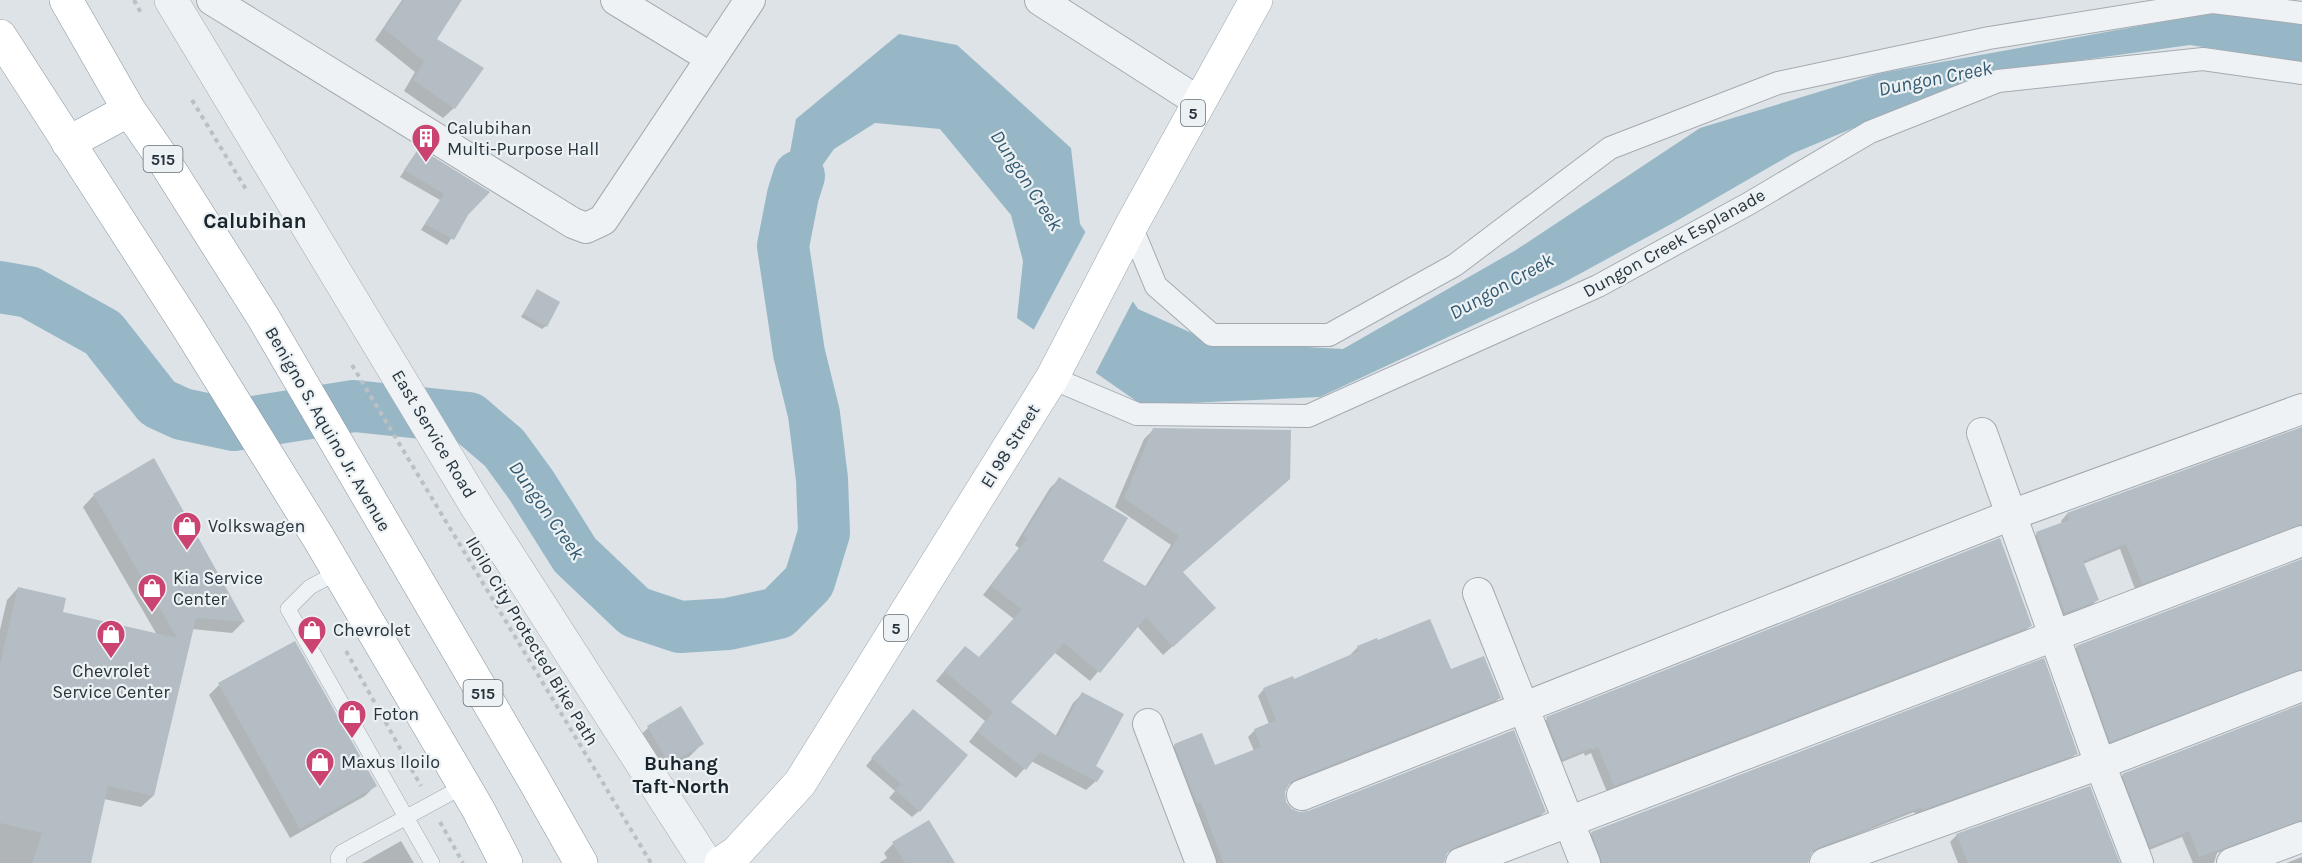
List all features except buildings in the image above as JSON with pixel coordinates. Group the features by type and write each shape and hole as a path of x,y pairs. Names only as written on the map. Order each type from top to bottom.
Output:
{"main road":[{"name":"Benigno S. Aquino Jr. Avenue","path":"66,0 129,110 161,156 262,317 581,863"},
{"name":"El 98 Street","path":"721,863 737,852 800,783 1052,378 1131,226 1256,0"},
{"path":"0,36 189,329 318,537 464,786 506,863"},
{"path":"68,143 129,110"}],"street":[{"path":"212,0 573,223 586,228 603,220 750,0"},
{"path":"616,0 711,58"},
{"path":"1040,0 1199,102"},
{"name":"East Service Road","path":"174,1 477,507 706,863"},
{"path":"1131,226 1156,286 1212,335 1329,335 1455,265 1610,148 1778,83 1989,38 2213,2 2302,13"},
{"name":"Dungon Creek Esplanade","path":"1052,378 1137,414 1308,416 1598,286 1748,204 1870,132 1998,81 2203,59 2302,73"},
{"path":"1302,795 2011,515 2302,409"},
{"path":"1982,433 2100,764 2139,863"},
{"path":"1461,863 2302,541"},
{"path":"1478,592 1585,863"},
{"path":"1825,863 2100,764 2302,686"},
{"path":"1148,724 1201,863"},
{"path":"2232,863 2302,837"}],"lane":[{"path":"338,572 310,587 288,609 432,863"},
{"path":"339,863 338,858 342,852 464,786"}],"path":[{"name":"Iloilo City Protected Bike Path","path":"348,359 651,863"},
{"path":"345,649 463,863"}],"water":[{"path":"2216,12 2302,23 2302,62 2190,45 1982,74 1794,153 1561,284 1320,397 1142,405 1017,318 1023,261 1011,215 940,129 875,123 834,149 802,194 783,246 787,169 796,119 899,34 957,45 1071,148 1080,224 1138,309 1212,342 1343,349 1516,250 1700,128 1881,73"}],"pier":[{"path":"1087,229 1134,299 1094,376 1032,333"}],"waterway":[{"name":"Dungon Creek","path":"0,287 29,292 103,333 158,403 182,414 234,425 354,406 469,418 504,448 531,485 575,555 635,612 680,627 728,624 778,613 809,582 824,533 822,479 814,414 799,353 783,246 799,176"}],"place":[{"name":"Calubihan Multi-Purpose Hall","path":"426,164"},
{"name":"Volkswagen","path":"187,552"},
{"name":"Kia Service Center","path":"152,614"},
{"name":"Chevrolet","path":"312,656"},
{"name":"Chevrolet Service Center","path":"111,660"},
{"name":"Foton","path":"352,740"},
{"name":"Maxus Iloilo","path":"320,788"}],"district":[{"name":"Calubihan","path":"255,221"},
{"name":"Buhang Taft-North","path":"681,774"}]}
